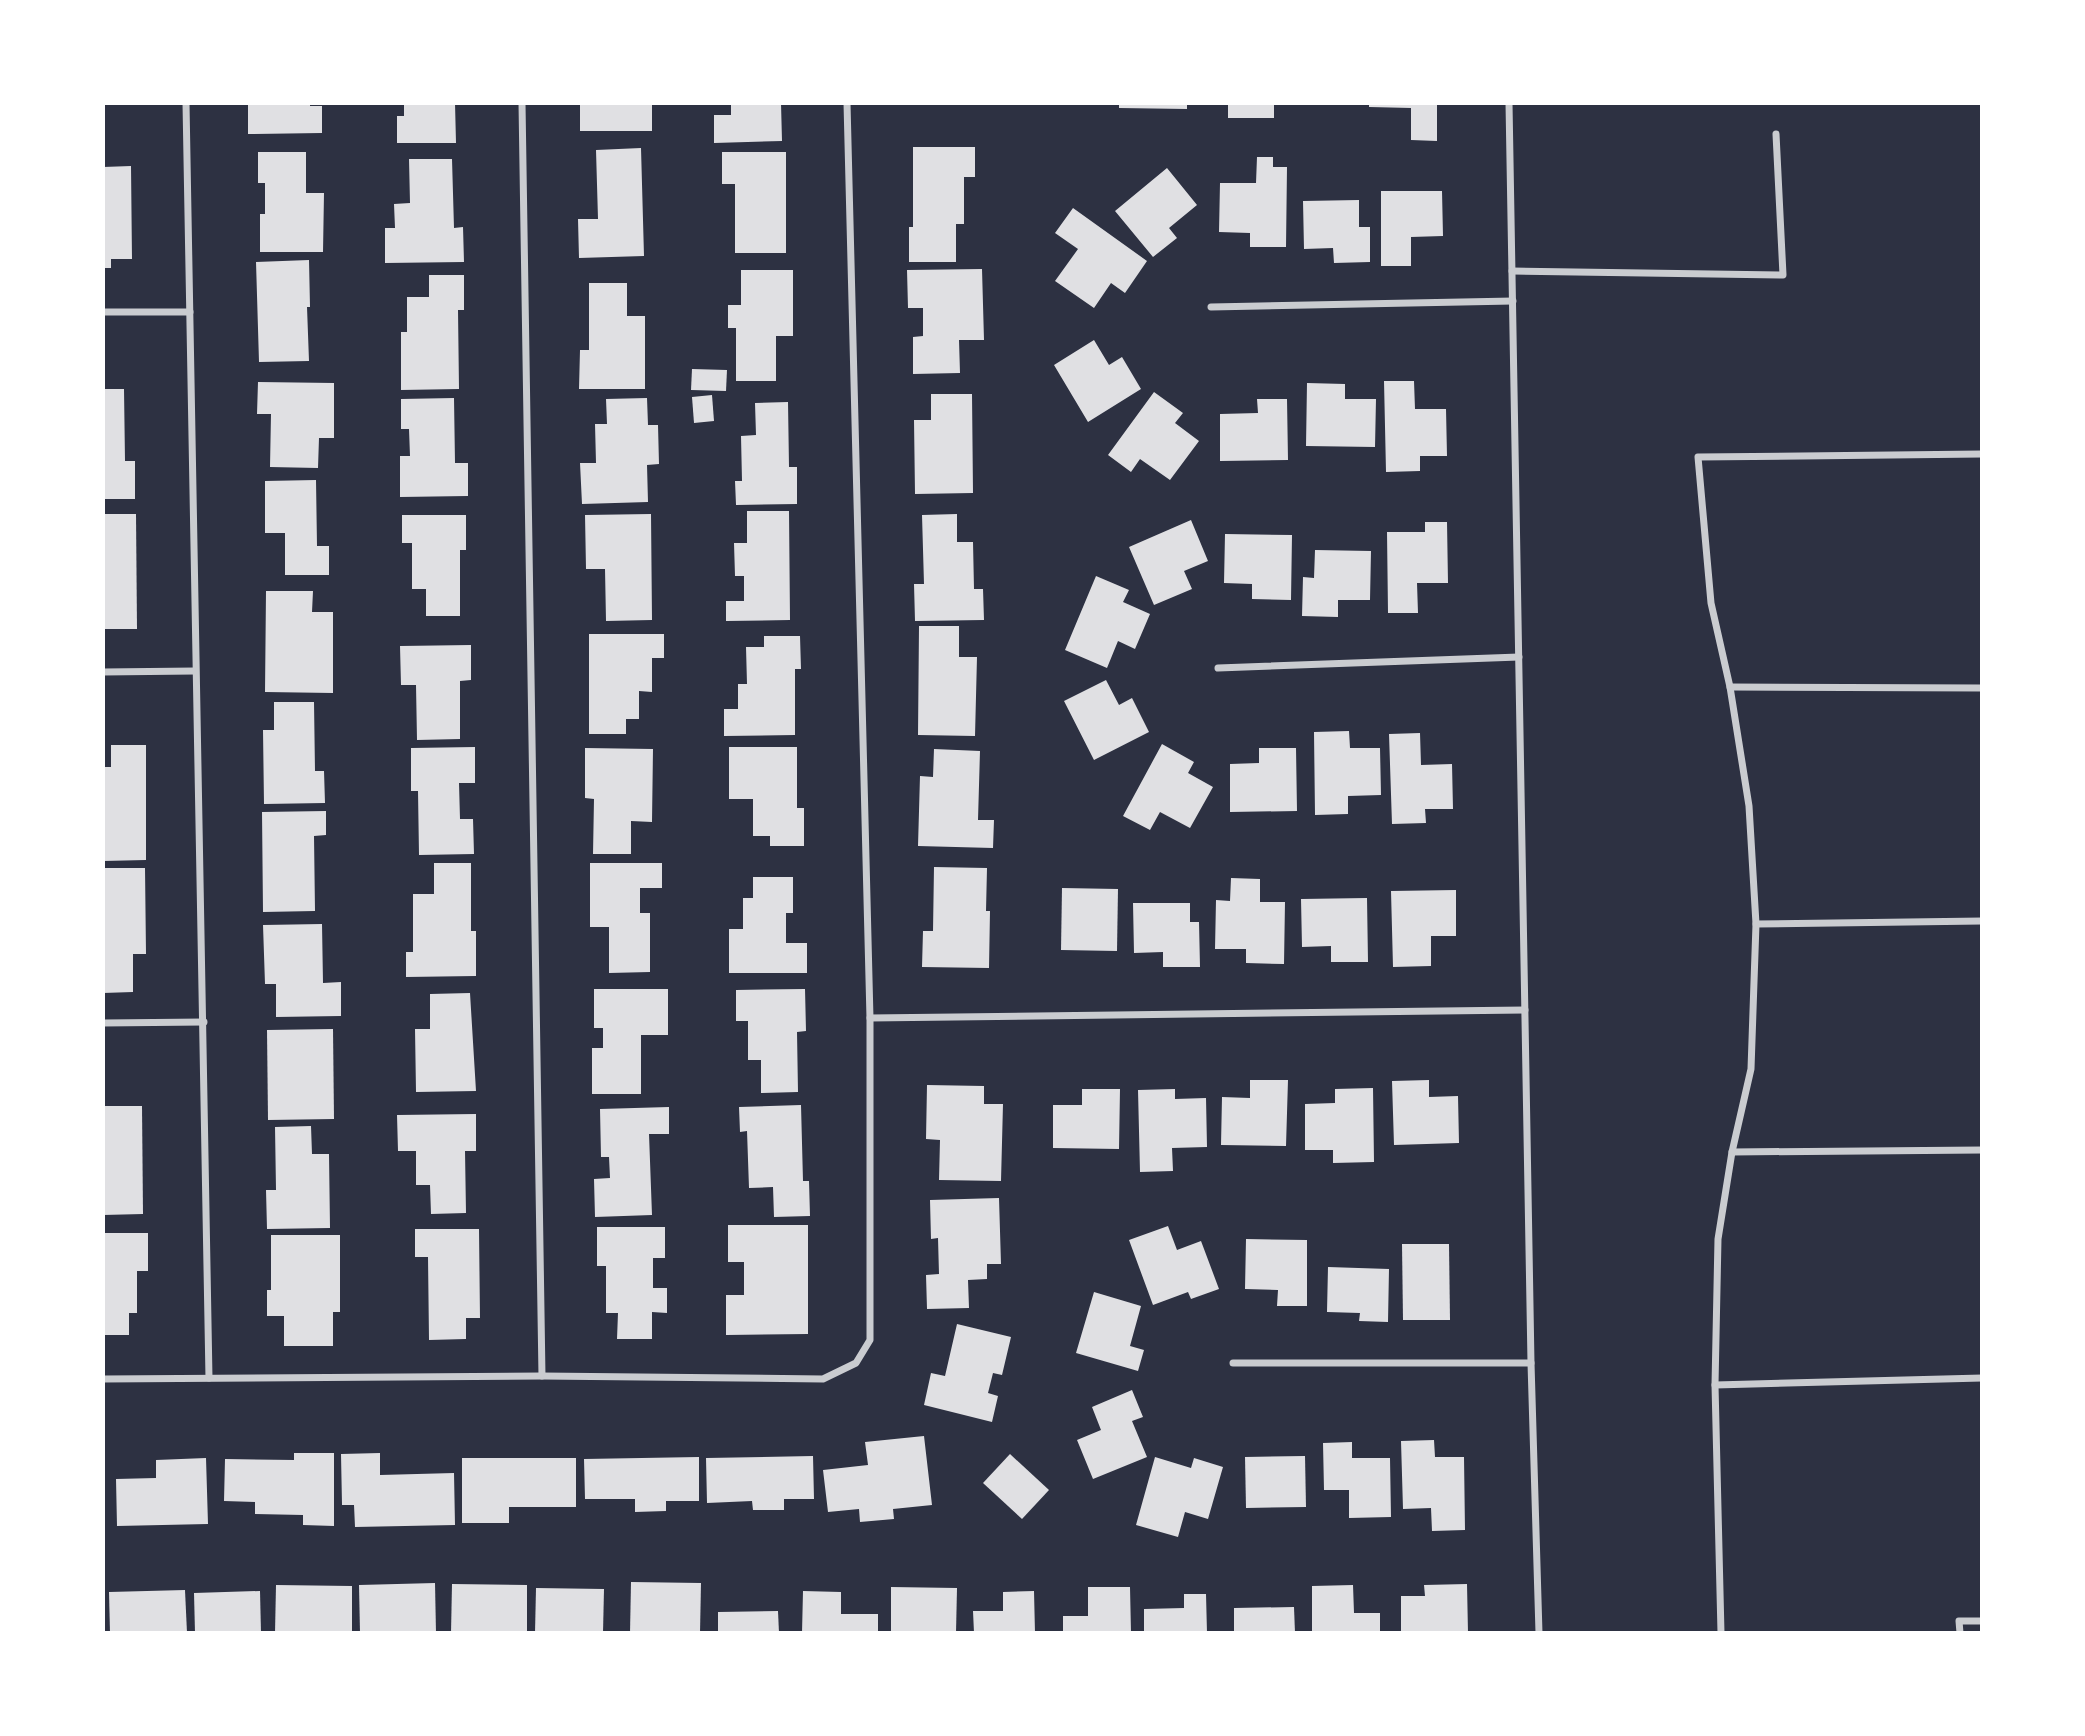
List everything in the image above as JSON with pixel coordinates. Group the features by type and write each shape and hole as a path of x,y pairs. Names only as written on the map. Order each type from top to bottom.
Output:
{"street":[{"path":"186,103 209,1378"},
{"path":"522,103 542,1376"},
{"path":"103,1379 542,1376 823,1379 856,1363 870,1340 870,1018 847,103"},
{"path":"1509,103 1531,1363 1539,1633"},
{"path":"1512,271 1783,275 1776,134"},
{"path":"1211,307 1513,300"},
{"path":"103,312 190,312"},
{"path":"1721,1633 1715,1385 1718,1239 1732,1152 1751,1069 1756,924 1749,806 1730,687 1711,603 1698,457 1982,454"},
{"path":"1218,668 1519,657"},
{"path":"103,672 195,671"},
{"path":"1730,687 1982,688"},
{"path":"1756,924 1982,921"},
{"path":"870,1018 1525,1010"},
{"path":"103,1023 204,1022"},
{"path":"1732,1152 1982,1150"},
{"path":"1233,1363 1531,1363"},
{"path":"1715,1385 1982,1378"},
{"path":"1959,1633 1959,1621 1982,1621"}],"building":[{"path":"248,103 310,103 310,106 322,106 322,133 248,134"},
{"path":"404,103 455,103 456,143 397,143 397,116 404,116"},
{"path":"580,103 652,103 652,131 580,131"},
{"path":"731,103 781,103 782,141 714,143 714,115 731,115"},
{"path":"1119,103 1187,103 1187,109 1119,108"},
{"path":"1228,103 1274,103 1274,118 1228,118"},
{"path":"1369,103 1437,103 1437,141 1411,140 1411,108 1369,107"},
{"path":"913,147 975,147 975,177 964,177 964,224 956,224 956,262 909,262 909,227 913,227"},
{"path":"641,148 644,256 579,258 578,219 598,219 596,150"},
{"path":"258,152 306,152 306,193 324,193 323,252 260,252 260,214 265,214 265,183 258,183"},
{"path":"722,152 786,152 786,253 735,253 735,184 722,184"},
{"path":"1257,157 1273,157 1273,167 1287,167 1286,247 1250,247 1250,233 1219,232 1220,183 1256,183"},
{"path":"409,159 452,159 454,228 463,227 464,262 385,263 385,228 395,228 394,204 410,203"},
{"path":"131,166 132,259 111,259 111,268 103,268 103,167"},
{"path":"1167,168 1197,205 1169,228 1177,238 1153,257 1115,211"},
{"path":"1381,191 1442,191 1443,236 1411,237 1411,266 1381,266"},
{"path":"1359,200 1359,227 1370,227 1370,262 1334,263 1333,248 1304,249 1303,201"},
{"path":"1073,208 1147,261 1125,293 1111,283 1094,308 1055,281 1078,249 1055,233"},
{"path":"309,260 309,361 259,362 256,262"},
{"path":"982,269 984,340 959,340 960,373 913,374 913,337 923,336 923,308 908,308 907,270"},
{"path":"741,270 793,270 793,336 776,336 776,381 736,381 736,328 728,328 728,305 741,305"},
{"path":"429,275 464,275 464,310 458,310 459,389 401,390 401,332 407,332 407,297 429,297"},
{"path":"589,283 627,283 627,316 645,316 645,389 579,389 580,350 589,350"},
{"path":"1094,340 1109,365 1122,357 1141,389 1088,422 1054,365"},
{"path":"692,369 727,370 726,391 691,390"},
{"path":"1384,381 1414,381 1415,409 1446,409 1447,456 1420,456 1420,471 1386,472"},
{"path":"258,382 334,383 334,438 319,438 318,468 270,467 271,414 257,414"},
{"path":"1307,383 1345,384 1345,399 1376,399 1375,447 1306,446"},
{"path":"103,389 124,389 125,461 135,461 135,499 103,499"},
{"path":"1154,392 1183,413 1175,423 1199,441 1170,480 1140,459 1131,472 1108,455"},
{"path":"931,394 972,394 973,493 915,494 914,420 931,420"},
{"path":"712,395 714,421 694,423 692,397"},
{"path":"454,398 455,463 468,463 468,496 400,497 400,456 410,456 409,429 401,429 401,399"},
{"path":"647,398 648,425 658,425 659,464 647,465 648,502 582,504 580,463 596,463 595,424 607,424 606,399"},
{"path":"1257,399 1287,399 1288,460 1220,461 1220,414 1258,413"},
{"path":"788,402 789,467 797,467 797,504 736,505 735,481 742,481 741,436 756,435 755,403"},
{"path":"316,480 317,546 329,546 329,575 285,575 285,533 265,533 265,481"},
{"path":"747,511 789,511 790,620 726,621 726,601 744,601 744,576 735,576 734,543 747,543"},
{"path":"103,514 136,514 137,629 103,629"},
{"path":"651,514 652,620 606,621 605,569 586,569 585,515"},
{"path":"957,514 957,542 973,542 974,589 983,589 984,620 915,621 914,584 924,584 922,515"},
{"path":"402,515 466,515 466,550 460,550 460,616 426,616 426,589 412,589 412,543 402,543"},
{"path":"1191,520 1208,561 1184,571 1192,589 1154,605 1129,547"},
{"path":"1425,522 1447,522 1448,583 1417,583 1418,613 1388,613 1387,532 1425,532"},
{"path":"1225,534 1292,535 1291,600 1252,599 1252,584 1224,583"},
{"path":"1315,550 1371,551 1370,600 1338,600 1338,617 1302,616 1303,577 1314,578"},
{"path":"1096,576 1129,590 1123,602 1150,614 1135,649 1118,641 1107,668 1065,650"},
{"path":"266,591 313,591 312,612 333,612 333,693 265,692"},
{"path":"919,626 959,626 959,657 977,657 975,736 918,735"},
{"path":"589,634 664,634 664,658 652,658 652,692 639,691 639,719 626,719 626,734 589,734"},
{"path":"764,636 800,636 801,669 795,669 795,735 724,736 724,709 738,709 738,684 747,684 746,647 764,647"},
{"path":"471,645 471,680 460,681 460,739 417,740 416,685 401,685 400,646"},
{"path":"1106,680 1119,705 1132,698 1149,732 1094,760 1064,701"},
{"path":"274,702 314,702 315,771 324,771 325,803 264,804 263,730 274,730"},
{"path":"1349,731 1350,748 1380,748 1381,795 1348,796 1348,814 1315,815 1314,732"},
{"path":"1420,733 1421,765 1452,764 1453,809 1425,809 1426,823 1392,824 1389,734"},
{"path":"1162,744 1194,762 1188,773 1213,787 1190,828 1160,812 1150,830 1123,816"},
{"path":"111,745 146,745 146,860 103,861 103,767 111,767"},
{"path":"475,747 475,783 459,783 460,819 473,819 474,854 419,855 418,791 411,791 411,748"},
{"path":"729,747 797,747 797,808 804,808 804,846 770,846 770,836 753,836 753,799 729,799"},
{"path":"585,748 653,749 652,822 631,821 631,854 593,854 594,799 585,798"},
{"path":"1259,748 1296,748 1297,811 1230,812 1230,764 1259,763"},
{"path":"934,749 980,751 978,820 994,820 993,848 918,846 920,776 933,777"},
{"path":"326,811 326,835 314,836 315,911 263,912 262,812"},
{"path":"434,863 471,863 471,931 476,931 476,976 406,977 406,952 413,952 413,894 434,894"},
{"path":"590,863 662,863 662,888 640,888 640,913 650,913 650,972 609,973 609,927 590,927"},
{"path":"934,867 987,868 986,911 990,911 989,968 922,967 923,931 933,931"},
{"path":"103,868 145,868 146,954 133,954 133,992 103,993"},
{"path":"753,877 793,877 793,913 786,913 786,943 807,943 807,973 729,973 729,929 743,929 743,898 753,898"},
{"path":"1231,878 1260,879 1260,902 1285,902 1284,964 1246,963 1246,949 1215,949 1216,900 1230,901"},
{"path":"1062,888 1118,889 1117,951 1061,950"},
{"path":"1456,890 1456,936 1431,936 1431,966 1393,967 1391,891"},
{"path":"1367,898 1368,962 1331,962 1331,946 1302,947 1301,899"},
{"path":"1133,903 1190,903 1190,922 1199,922 1200,967 1163,967 1163,952 1134,953"},
{"path":"322,924 323,983 341,982 341,1016 276,1017 276,984 265,984 263,925"},
{"path":"594,989 668,989 668,1035 641,1035 641,1094 592,1094 592,1048 603,1048 603,1028 594,1028"},
{"path":"805,989 806,1031 797,1032 798,1092 761,1093 761,1060 748,1060 748,1021 736,1021 736,990"},
{"path":"470,993 476,1091 416,1092 415,1029 430,1029 430,994"},
{"path":"333,1029 334,1119 268,1120 267,1030"},
{"path":"1250,1080 1288,1080 1286,1146 1221,1145 1222,1097 1250,1098"},
{"path":"1429,1080 1429,1097 1458,1096 1459,1143 1394,1145 1392,1081"},
{"path":"927,1085 984,1086 984,1104 1003,1104 1001,1181 939,1180 940,1140 926,1139"},
{"path":"1373,1088 1374,1162 1333,1163 1333,1150 1305,1150 1305,1104 1335,1103 1335,1089"},
{"path":"1082,1089 1120,1089 1119,1149 1053,1148 1053,1105 1082,1105"},
{"path":"1175,1089 1175,1099 1206,1098 1207,1147 1172,1148 1173,1171 1140,1172 1138,1090"},
{"path":"801,1105 803,1181 809,1181 810,1216 774,1217 773,1187 749,1188 747,1131 740,1132 739,1107"},
{"path":"103,1106 142,1106 143,1214 103,1215"},
{"path":"669,1107 669,1134 649,1134 652,1215 595,1217 594,1179 610,1178 609,1157 601,1157 600,1109"},
{"path":"476,1114 476,1151 465,1151 466,1213 431,1214 430,1185 416,1185 416,1151 398,1151 397,1115"},
{"path":"311,1126 312,1154 329,1154 330,1228 267,1229 266,1190 276,1190 275,1127"},
{"path":"999,1198 1001,1264 987,1264 987,1279 968,1280 969,1308 927,1309 926,1275 939,1274 938,1238 931,1239 930,1200"},
{"path":"728,1225 808,1225 808,1334 726,1335 726,1295 744,1295 744,1262 728,1262"},
{"path":"1168,1226 1177,1250 1201,1241 1219,1289 1191,1299 1188,1292 1153,1305 1129,1240"},
{"path":"597,1227 665,1227 665,1258 653,1258 653,1288 667,1288 667,1313 652,1312 652,1339 617,1339 618,1313 606,1313 606,1266 597,1266"},
{"path":"415,1229 479,1229 480,1318 466,1318 466,1339 429,1340 428,1257 415,1257"},
{"path":"103,1233 148,1233 148,1271 137,1271 137,1313 129,1313 129,1335 103,1335"},
{"path":"271,1235 340,1235 340,1312 333,1312 333,1346 284,1346 284,1316 267,1316 267,1290 271,1290"},
{"path":"1246,1239 1307,1240 1307,1306 1277,1306 1278,1290 1245,1289"},
{"path":"1402,1244 1449,1244 1450,1320 1403,1320"},
{"path":"1328,1267 1389,1269 1388,1322 1359,1321 1360,1313 1327,1312"},
{"path":"1094,1292 1141,1306 1130,1346 1144,1350 1138,1371 1076,1353"},
{"path":"957,1324 1011,1337 1002,1375 993,1373 988,1393 998,1396 992,1422 924,1405 931,1373 945,1376"},
{"path":"1132,1390 1143,1417 1132,1421 1147,1457 1093,1479 1077,1440 1101,1430 1092,1407"},
{"path":"924,1436 932,1505 893,1509 894,1519 860,1522 859,1509 828,1512 823,1470 868,1465 865,1442"},
{"path":"1434,1440 1435,1457 1464,1457 1465,1530 1432,1531 1431,1508 1403,1509 1401,1441"},
{"path":"1352,1442 1352,1458 1390,1458 1391,1517 1349,1518 1349,1490 1324,1490 1323,1443"},
{"path":"294,1453 334,1453 334,1526 303,1525 303,1515 255,1514 255,1502 224,1501 225,1459 294,1460"},
{"path":"380,1453 380,1475 454,1473 455,1525 355,1527 354,1505 342,1505 341,1454"},
{"path":"1010,1454 1049,1490 1022,1519 983,1483"},
{"path":"813,1456 814,1499 784,1499 784,1510 753,1510 752,1501 707,1503 706,1458"},
{"path":"1305,1456 1306,1507 1246,1508 1245,1457"},
{"path":"699,1457 699,1501 666,1501 666,1511 635,1512 635,1499 585,1499 584,1459"},
{"path":"1155,1457 1191,1468 1194,1458 1223,1467 1208,1519 1185,1512 1178,1537 1136,1525"},
{"path":"206,1458 208,1524 117,1526 116,1479 156,1478 156,1460"},
{"path":"462,1458 576,1458 576,1507 509,1507 509,1523 462,1523"},
{"path":"631,1582 701,1583 700,1633 630,1633"},
{"path":"435,1583 436,1633 360,1633 359,1585"},
{"path":"452,1584 527,1585 527,1633 451,1633"},
{"path":"1467,1584 1468,1633 1401,1633 1401,1596 1425,1596 1424,1585"},
{"path":"276,1585 352,1586 352,1633 275,1633"},
{"path":"1353,1585 1354,1613 1380,1613 1380,1633 1312,1633 1312,1586"},
{"path":"891,1587 957,1588 956,1633 891,1633"},
{"path":"1088,1587 1130,1587 1131,1633 1063,1633 1063,1616 1088,1616"},
{"path":"536,1588 604,1589 603,1633 535,1633"},
{"path":"185,1590 187,1633 110,1633 109,1592"},
{"path":"260,1591 261,1633 195,1633 194,1593"},
{"path":"803,1591 841,1592 841,1614 878,1614 878,1633 802,1633"},
{"path":"1034,1591 1035,1633 974,1633 973,1611 1003,1611 1003,1592"},
{"path":"1184,1594 1206,1594 1207,1633 1144,1633 1144,1609 1184,1608"},
{"path":"1294,1607 1295,1633 1234,1633 1234,1608"},
{"path":"778,1611 779,1633 718,1633 718,1612"}]}
